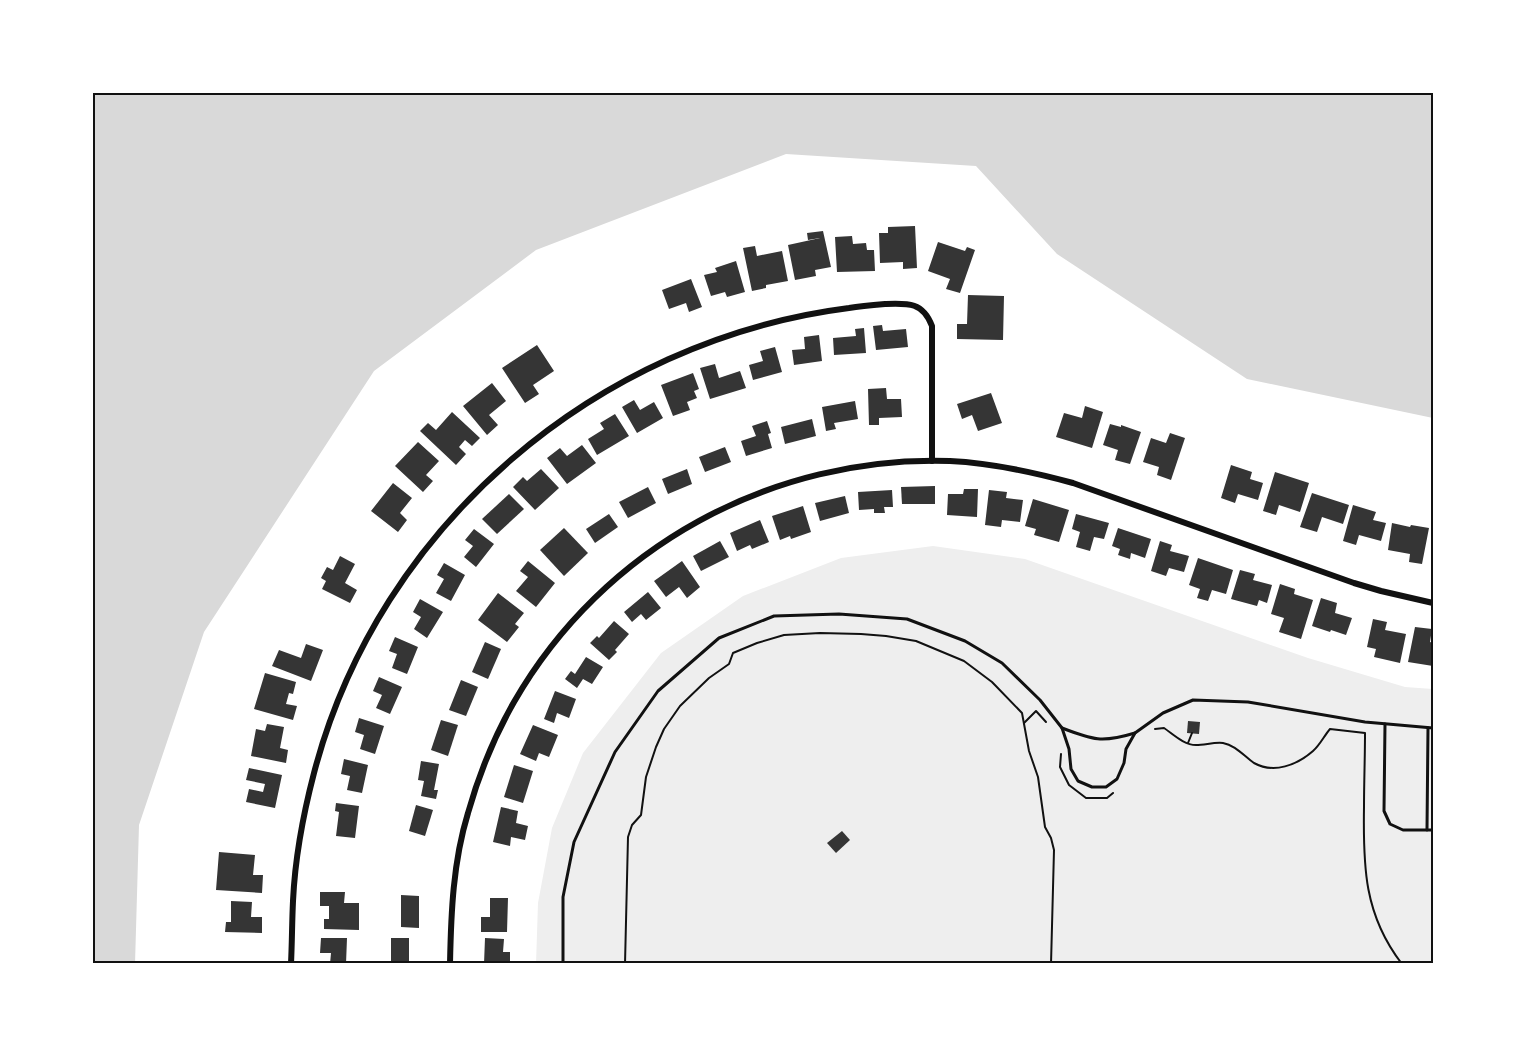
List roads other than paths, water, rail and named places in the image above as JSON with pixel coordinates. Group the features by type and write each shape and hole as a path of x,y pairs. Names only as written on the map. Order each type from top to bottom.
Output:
{"street":[{"path":"291,964 293,899 304,813 324,740 352,669 374,626 422,554 479,488 536,438 608,389 646,369 726,335 821,312 875,304 906,303 922,310 932,326 932,461"},
{"path":"450,964 453,889 467,815 496,735 539,663 574,619 629,567 659,544 700,520 750,496 786,483 859,466 932,461 1000,466 1073,483 1354,583 1433,603"}],"lane":[{"path":"563,964 563,897 574,842 615,752 658,691 719,638 774,616 839,614 907,619 965,641 1002,663 1040,700 1062,728 1069,749 1071,769 1078,781 1092,787 1106,787 1117,779 1124,763 1126,749 1135,733"},
{"path":"1062,728 1086,738 1114,739 1135,733 1163,713 1194,700 1248,702 1365,722 1433,728"},
{"path":"1385,724 1384,811 1390,824 1403,830 1433,830"},
{"path":"1427,830 1428,728"}]}
